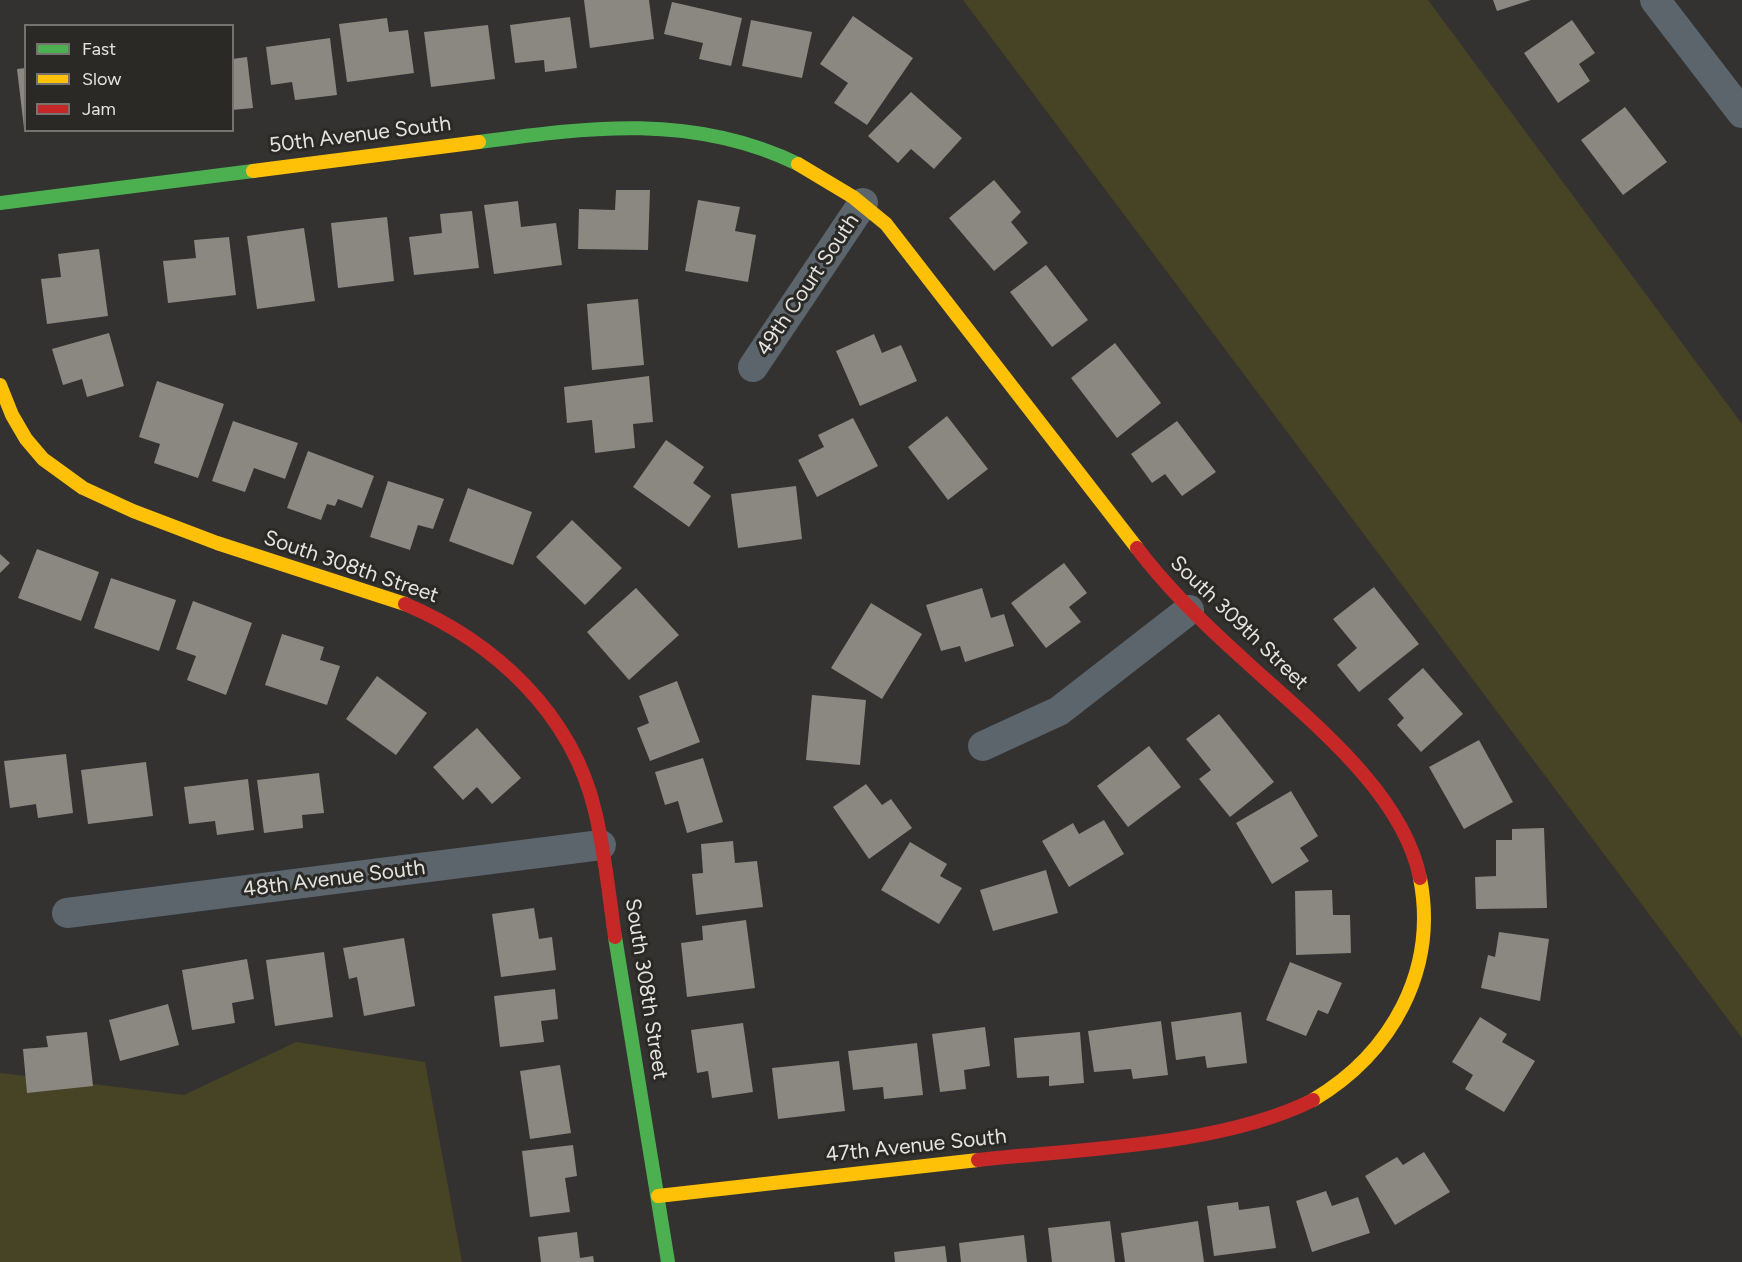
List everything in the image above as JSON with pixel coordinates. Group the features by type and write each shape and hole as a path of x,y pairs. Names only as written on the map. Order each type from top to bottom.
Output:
{"street":[{"path":"1655,0 1742,113"},
{"name":"50th Avenue South","path":"0,202 584,128 650,127 688,130 725,137"},
{"name":"South 309th Street","path":"725,137 770,151 809,168 863,203 906,248 1120,531 1189,610 1328,736 1384,798 1411,846 1420,874 1425,907 1419,967 1393,1026 1378,1049 1360,1068 1328,1092 1283,1113 1254,1123 1178,1138"},
{"name":"49th Court South","path":"753,367 863,203"},
{"name":"South 308th Street","path":"0,385 18,429 36,453 78,487 104,501 206,539 418,609 477,642 513,671 539,697 558,724 586,779 601,845 668,1262"},
{"path":"983,746 1059,711 1189,610"},
{"name":"48th Avenue South","path":"68,913 601,845"},
{"name":"47th Avenue South","path":"658,1196 1178,1138"}],"shaded area":[{"path":"963,0 1428,0 1742,424 1742,1038"},
{"path":"296,1042 425,1062 462,1262 0,1262 0,1073 184,1095"}],"building":[{"path":"584,0 649,0 654,39 590,48"},
{"path":"1493,0 1531,0 1497,11"},
{"path":"672,2 742,18 731,66 699,59 703,43 664,34"},
{"path":"853,16 913,58 867,125 834,103 848,83 820,64"},
{"path":"570,17 577,68 545,72 544,60 515,63 510,25"},
{"path":"387,18 389,32 408,30 414,73 347,82 339,24"},
{"path":"751,20 812,32 802,78 742,66"},
{"path":"1572,20 1595,53 1579,64 1590,81 1558,103 1524,53"},
{"path":"488,25 495,79 431,87 424,32"},
{"path":"330,38 337,95 295,100 292,82 271,85 266,47"},
{"path":"247,57 253,108 234,110 234,59"},
{"path":"24,68 24,128 17,69"},
{"path":"911,92 962,138 934,169 911,149 898,163 868,136"},
{"path":"1625,107 1667,162 1623,195 1581,140"},
{"path":"994,180 1021,212 1011,222 1028,243 994,271 949,218"},
{"path":"616,190 650,190 648,250 578,249 579,209 615,210"},
{"path":"698,200 740,207 735,231 756,235 748,282 685,271"},
{"path":"518,201 521,227 556,223 562,265 494,274 484,205"},
{"path":"472,211 479,268 414,275 409,237 442,233 440,214"},
{"path":"387,217 394,281 338,288 331,223"},
{"path":"304,228 315,301 257,309 247,236"},
{"path":"229,237 236,295 168,303 163,261 196,258 194,240"},
{"path":"99,249 108,316 47,324 41,279 61,277 58,254"},
{"path":"1046,265 1088,320 1052,347 1010,292"},
{"path":"638,299 644,365 592,370 587,304"},
{"path":"109,333 124,386 87,397 82,379 63,385 52,349"},
{"path":"874,334 882,353 901,345 917,381 860,406 836,351"},
{"path":"1115,343 1161,403 1117,438 1071,378"},
{"path":"649,376 653,422 633,424 635,448 595,453 592,420 567,423 564,387"},
{"path":"157,381 224,404 198,478 154,463 160,444 139,437"},
{"path":"947,416 988,469 948,500 908,447"},
{"path":"853,418 878,466 817,497 798,460 824,447 818,435"},
{"path":"233,421 298,443 285,479 254,468 245,492 212,481"},
{"path":"1177,421 1216,472 1182,496 1165,474 1152,483 1131,454"},
{"path":"666,440 704,467 693,483 711,496 689,527 633,487"},
{"path":"308,451 374,476 362,508 338,499 335,506 327,504 321,520 287,508"},
{"path":"388,481 444,499 433,529 418,525 410,550 370,537"},
{"path":"796,486 802,539 738,548 731,494"},
{"path":"468,488 532,512 513,565 449,541"},
{"path":"572,520 622,568 585,605 536,557"},
{"path":"37,549 99,572 81,621 18,598"},
{"path":"0,554 10,563 0,573"},
{"path":"1064,563 1087,593 1069,607 1081,622 1046,648 1011,603"},
{"path":"111,578 176,600 159,651 94,628"},
{"path":"1374,587 1419,644 1359,692 1337,665 1357,648 1333,619"},
{"path":"636,588 679,635 629,680 587,632"},
{"path":"982,588 991,618 1004,614 1014,646 965,662 960,646 941,651 926,605"},
{"path":"193,601 252,623 226,695 187,680 196,656 176,649"},
{"path":"871,603 922,634 882,699 831,668"},
{"path":"282,634 324,647 320,660 340,666 327,705 265,685"},
{"path":"1423,668 1463,714 1421,752 1397,725 1404,718 1388,699"},
{"path":"377,676 427,713 396,755 346,719"},
{"path":"677,681 700,742 650,761 637,728 649,723 639,696"},
{"path":"812,695 866,700 860,765 806,760"},
{"path":"1219,714 1274,782 1230,817 1199,779 1211,770 1186,739"},
{"path":"477,728 521,778 492,804 477,787 463,800 433,767"},
{"path":"1479,740 1513,802 1464,829 1429,767"},
{"path":"1149,746 1181,787 1128,827 1097,786"},
{"path":"66,754 73,813 38,818 36,804 10,808 4,761"},
{"path":"703,758 723,822 687,833 678,801 665,805 655,772"},
{"path":"146,762 153,816 88,824 81,770"},
{"path":"319,773 324,813 302,815 303,828 264,833 257,780"},
{"path":"248,779 254,830 217,835 215,821 189,824 184,787"},
{"path":"866,784 882,805 891,799 912,828 869,859 833,807"},
{"path":"1291,791 1318,836 1300,848 1309,861 1272,884 1236,823"},
{"path":"1104,820 1124,854 1069,887 1042,841 1073,823 1079,834"},
{"path":"1544,828 1547,908 1476,909 1475,877 1496,876 1496,840 1512,840 1512,829"},
{"path":"733,841 735,863 757,861 763,907 696,915 692,874 703,873 701,844"},
{"path":"910,842 947,864 940,876 962,888 939,924 881,890"},
{"path":"1046,870 1058,913 993,931 980,890"},
{"path":"1332,890 1333,915 1350,915 1351,953 1296,955 1295,891"},
{"path":"534,908 539,939 552,937 556,970 501,977 492,914"},
{"path":"746,920 755,988 687,997 681,943 703,940 702,926"},
{"path":"1499,932 1549,939 1540,1001 1481,988 1488,955 1495,957"},
{"path":"404,938 415,1006 364,1016 357,977 349,979 343,948"},
{"path":"324,952 333,1017 275,1026 266,960"},
{"path":"247,959 254,999 232,1003 235,1023 192,1030 182,970"},
{"path":"1290,962 1342,983 1328,1014 1318,1010 1306,1036 1266,1020"},
{"path":"555,989 558,1019 541,1021 544,1042 500,1047 494,996"},
{"path":"168,1004 179,1045 120,1061 109,1020"},
{"path":"1241,1012 1247,1063 1207,1068 1205,1056 1176,1060 1171,1022"},
{"path":"1480,1017 1507,1034 1502,1042 1535,1061 1504,1112 1465,1089 1473,1075 1452,1062"},
{"path":"1161,1021 1168,1075 1133,1079 1131,1069 1094,1072 1088,1031"},
{"path":"743,1023 753,1092 712,1098 708,1071 697,1073 691,1030"},
{"path":"985,1027 990,1066 964,1070 966,1089 940,1092 932,1034"},
{"path":"87,1032 93,1086 27,1093 23,1049 48,1047 46,1036"},
{"path":"1080,1032 1084,1083 1049,1086 1049,1076 1017,1078 1014,1038"},
{"path":"917,1043 923,1095 884,1099 883,1087 853,1090 848,1051"},
{"path":"839,1061 845,1111 778,1119 772,1068"},
{"path":"560,1065 571,1133 530,1139 520,1071"},
{"path":"573,1145 577,1176 565,1178 570,1212 530,1217 522,1151"},
{"path":"1424,1152 1450,1192 1395,1225 1365,1176 1397,1157 1403,1165"},
{"path":"1326,1191 1332,1206 1358,1197 1370,1233 1312,1252 1296,1201"},
{"path":"1238,1202 1239,1210 1269,1206 1276,1248 1214,1256 1207,1206"},
{"path":"1110,1221 1115,1262 1052,1262 1048,1228"},
{"path":"1198,1221 1204,1262 1125,1262 1121,1233"},
{"path":"577,1232 580,1258 593,1256 594,1262 541,1262 538,1237"},
{"path":"1024,1235 1027,1262 961,1262 959,1243"},
{"path":"945,1246 947,1262 895,1262 894,1252"}],"traffic: fast":[{"path":"479,142 560,132 640,128 719,137 759,148 798,164"},
{"path":"0,203 253,171"},
{"path":"615,937 668,1262"}],"traffic: slow":[{"path":"253,171 479,142"},
{"path":"798,164 853,197 886,224 1137,548"},
{"path":"0,385 12,415 26,439 43,459 83,488 133,511 217,543 405,604"},
{"path":"1313,1100 1341,1081 1366,1058 1386,1033 1403,1006 1415,976 1422,945 1424,912 1420,878"},
{"path":"658,1196 978,1160"}],"traffic: jam":[{"path":"1137,548 1186,605 1321,729 1372,785 1393,814 1410,845 1420,878"},
{"path":"405,604 438,620 499,661 525,685 549,713 568,743 584,776 595,811 615,937"},
{"path":"978,1160 1104,1148 1194,1136 1277,1115 1313,1100"}]}
